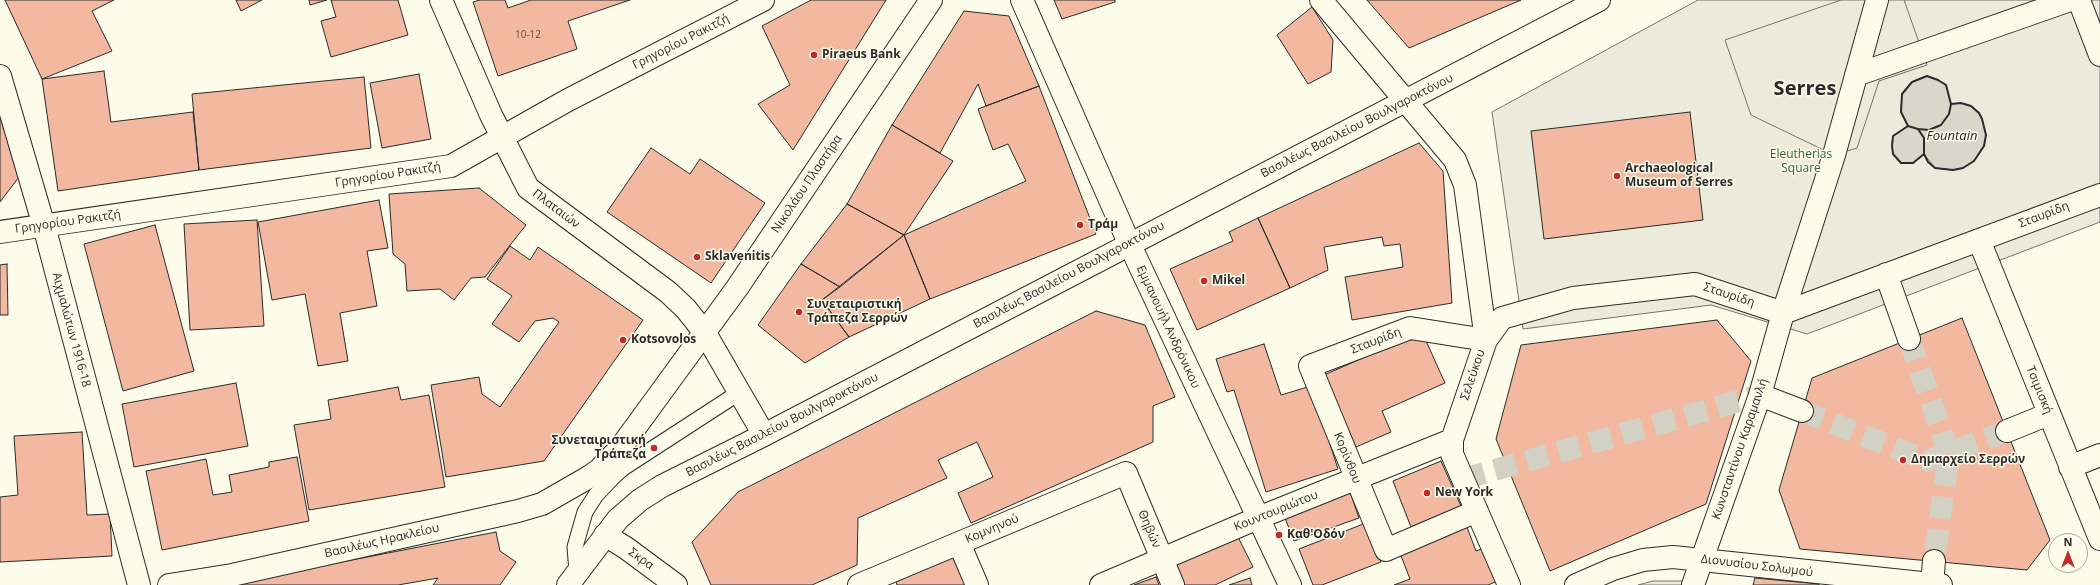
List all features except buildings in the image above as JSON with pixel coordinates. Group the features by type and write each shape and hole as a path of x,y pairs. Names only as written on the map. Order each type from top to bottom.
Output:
{"street":[{"name":"Πλαταιών","path":"441,0 502,138 528,188 668,292 686,309 705,333 764,435"},
{"name":"Γρηγορίου Ρακιτζή","path":"0,232 451,166 568,100 763,0"},
{"name":"Νικολάου Πλαστήρα","path":"589,477 599,470 621,447 705,333 931,0"},
{"name":"Εμμανουήλ Ανδρόνικου","path":"1022,0 1129,243 1290,585"},
{"name":"Σελεύκου","path":"1321,0 1405,102 1456,160 1464,185 1486,340 1452,440 1452,454 1509,585"},
{"name":"Βασιλέως Βασιλείου Βουλγαροκτόνου","path":"572,579 605,535 628,509 662,486 764,435 1129,243 1405,102 1599,0"},
{"name":"Κωνσταντίνου Καραμανλή","path":"1693,585 1760,395 1783,313 1834,155 1877,0"},
{"path":"1856,75 2070,0"},
{"path":"2079,0 2100,55"},
{"name":"Αιχμαλώτων 1916-18","path":"0,76 44,226 139,585"},
{"name":"Σταυρίδη","path":"1310,366 1410,328 1486,340 1502,318 1573,298 1695,284 1783,313 1979,240 2094,201"},
{"name":"Τσιμισκή","path":"1979,240 2100,539"},
{"path":"1886,274 1909,339"},
{"name":"Κορίνθου","path":"1310,366 1386,550 1477,511"},
{"path":"1760,395 1802,411"},
{"path":"2007,430 2049,414"},
{"name":"Κουντουριώτου","path":"1101,585 1258,518 1452,440"},
{"path":"2070,467 2100,455"},
{"name":"Κομνηνού","path":"859,585 1126,473"},
{"name":"Θηβών","path":"1126,473 1173,585"},
{"name":"Βασιλέως Ηρακλείου","path":"169,585 232,575 518,511 542,504 589,477"},
{"name":"Σκρα","path":"605,535 626,548 676,585"},
{"path":"959,543 977,585"},
{"name":"Διονυσίου Σολωμού","path":"1576,585 1613,569 1656,557 1702,559 1937,585"},
{"path":"1934,561 1937,585"}],"lane":[{"path":"572,579 575,547 585,512 596,495 623,468 740,392"}],"green space":[{"name":"Eleutherias Square","path":"1698,0 2100,0 2100,222 1807,334 1711,305 1523,329 1492,112"},
{"path":"1653,581 1684,581 1682,585 1638,585"}],"shaded area":[{"path":"1841,0 1904,0 1927,65 1879,81 1857,148 1834,155 1751,115 1725,40"},
{"path":"2085,0 2100,0 2100,44"}],"water":[{"name":"Fountain","path":"1927,76 1946,85 1951,104 1961,103 1971,106 1979,113 1982,119 1986,135 1984,146 1974,161 1963,168 1953,170 1935,168 1924,154 1913,163 1901,163 1893,154 1893,136 1908,126 1901,112 1902,94 1912,82"}],"tunnel":[{"path":"1909,339 1949,453 1934,561"},
{"path":"1463,479 1760,395"},
{"path":"1802,411 1927,461 2007,431"}],"wall":[{"path":"1927,76 1946,85 1951,104 1961,103 1971,106 1979,113 1982,119 1986,135 1984,146 1974,161 1963,168 1953,170 1935,168 1928,162 1924,154 1913,163 1901,163 1893,154 1893,136 1908,126 1901,112 1902,94 1912,82 1927,76"},
{"path":"1918,129 1929,130 1941,125 1949,114 1951,104"},
{"path":"1908,126 1918,129 1924,138 1924,154"}],"place":[{"name":"Piraeus Bank","path":"814,55"},
{"name":"Archaeological Museum of Serres","path":"1617,176"},
{"name":"Τράμ","path":"1080,225"},
{"name":"Sklavenitis","path":"697,257"},
{"name":"Mikel","path":"1204,281"},
{"name":"Συνεταιριστική Τράπεζα Σερρών","path":"799,312"},
{"name":"Kotsovolos","path":"623,340"},
{"name":"Συνεταιριστική Τράπεζα","path":"654,448"},
{"name":"Δημαρχείο Σερρών","path":"1903,460"},
{"name":"New York","path":"1427,493"},
{"name":"Καθ'Οδόν","path":"1279,535"}],"district":[{"name":"Serres","path":"1805,89"}]}
